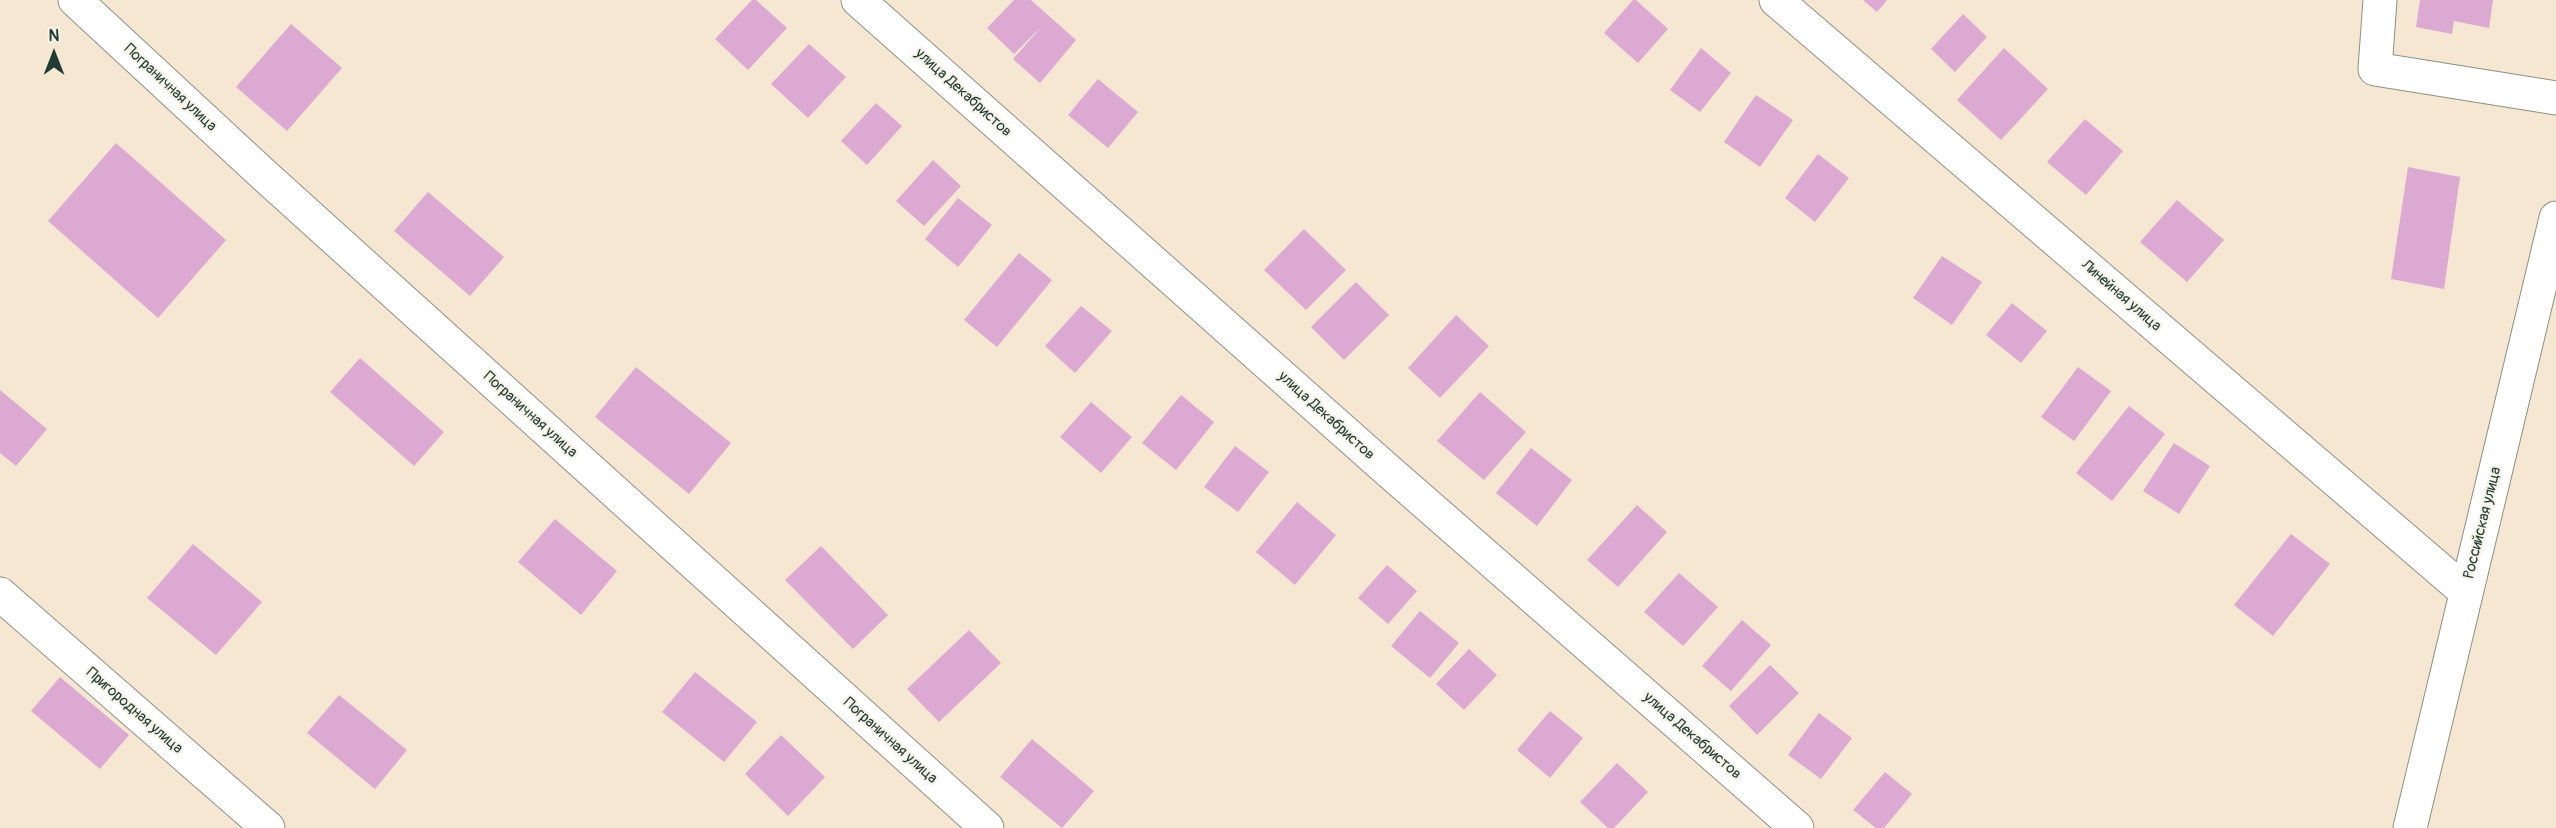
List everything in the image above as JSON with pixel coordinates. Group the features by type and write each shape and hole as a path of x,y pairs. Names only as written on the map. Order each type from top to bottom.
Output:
{"street":[{"name":"Пограничная улица","path":"75,0 264,175 987,828"},
{"name":"улица Декабристов","path":"858,0 1384,467 1797,828"},
{"name":"Линейная улица","path":"1776,0 2466,592"},
{"path":"2379,0 2375,69 2556,98"},
{"name":"Российская улица","path":"2410,828 2556,218"},
{"name":"Пригородная улица","path":"0,594 268,828"}],"building":[{"path":"752,0 756,0 787,28 748,70 715,39"},
{"path":"1014,0 1031,0 1076,40 1040,83 1013,59 1042,26 1014,54 987,28"},
{"path":"1633,0 1636,0 1668,29 1638,63 1604,33"},
{"path":"1863,0 1887,0 1877,12"},
{"path":"2420,0 2493,0 2489,28 2454,21 2452,34 2416,27"},
{"path":"1963,14 1987,37 1955,72 1931,49"},
{"path":"291,24 342,68 287,131 236,87"},
{"path":"809,44 846,77 808,118 771,84"},
{"path":"1701,48 1731,73 1700,112 1670,90"},
{"path":"2004,48 2048,89 2001,140 1957,100"},
{"path":"1098,79 1138,112 1108,148 1068,115"},
{"path":"1756,95 1793,120 1760,167 1724,142"},
{"path":"876,103 902,126 867,165 841,141"},
{"path":"2085,119 2123,151 2086,195 2047,162"},
{"path":"116,143 226,240 158,318 48,221"},
{"path":"1818,154 1849,178 1815,222 1785,198"},
{"path":"933,160 961,186 924,226 896,201"},
{"path":"2408,167 2460,177 2444,289 2391,279"},
{"path":"428,192 504,257 470,296 394,231"},
{"path":"958,198 992,225 958,267 925,239"},
{"path":"2177,200 2224,240 2187,282 2140,242"},
{"path":"1304,229 1346,270 1306,310 1264,270"},
{"path":"1019,253 1052,280 997,347 964,320"},
{"path":"1942,256 1982,282 1952,325 1913,298"},
{"path":"1356,282 1389,315 1344,360 1311,327"},
{"path":"2012,303 2047,331 2021,363 1986,335"},
{"path":"1081,306 1112,331 1075,373 1045,346"},
{"path":"1456,315 1489,346 1440,398 1408,368"},
{"path":"360,358 444,432 414,466 330,392"},
{"path":"636,367 731,443 689,494 595,417"},
{"path":"2078,367 2111,391 2074,441 2041,417"},
{"path":"0,390 47,429 16,466 0,453"},
{"path":"1480,392 1526,432 1484,480 1437,441"},
{"path":"1181,395 1214,422 1176,470 1142,443"},
{"path":"1091,402 1132,437 1101,473 1060,437"},
{"path":"2129,406 2165,434 2112,501 2076,473"},
{"path":"2174,443 2210,466 2179,514 2143,491"},
{"path":"1235,446 1269,472 1238,512 1204,487"},
{"path":"1531,448 1572,480 1537,526 1496,493"},
{"path":"1297,502 1336,535 1295,585 1256,552"},
{"path":"1637,505 1667,532 1618,587 1587,560"},
{"path":"555,519 617,571 581,615 518,562"},
{"path":"2291,534 2330,564 2273,636 2234,605"},
{"path":"193,544 262,602 216,655 147,598"},
{"path":"821,546 888,615 853,649 785,580"},
{"path":"1387,565 1417,591 1388,624 1358,598"},
{"path":"1679,573 1718,607 1683,646 1644,612"},
{"path":"1420,611 1459,643 1430,678 1391,646"},
{"path":"1742,620 1771,645 1731,691 1702,666"},
{"path":"969,630 1001,663 939,722 907,689"},
{"path":"1469,649 1497,675 1464,710 1436,684"},
{"path":"1770,665 1799,693 1757,735 1729,706"},
{"path":"695,672 757,722 724,762 662,712"},
{"path":"60,677 129,735 100,769 31,711"},
{"path":"339,695 407,750 375,789 307,733"},
{"path":"1550,711 1583,738 1550,778 1517,750"},
{"path":"1819,713 1852,738 1821,779 1788,755"},
{"path":"781,735 825,777 788,816 745,774"},
{"path":"1032,739 1094,791 1062,828 1000,777"},
{"path":"1617,763 1648,792 1614,828 1608,828 1580,802"},
{"path":"1885,772 1912,794 1884,828 1876,828 1853,810"}]}
